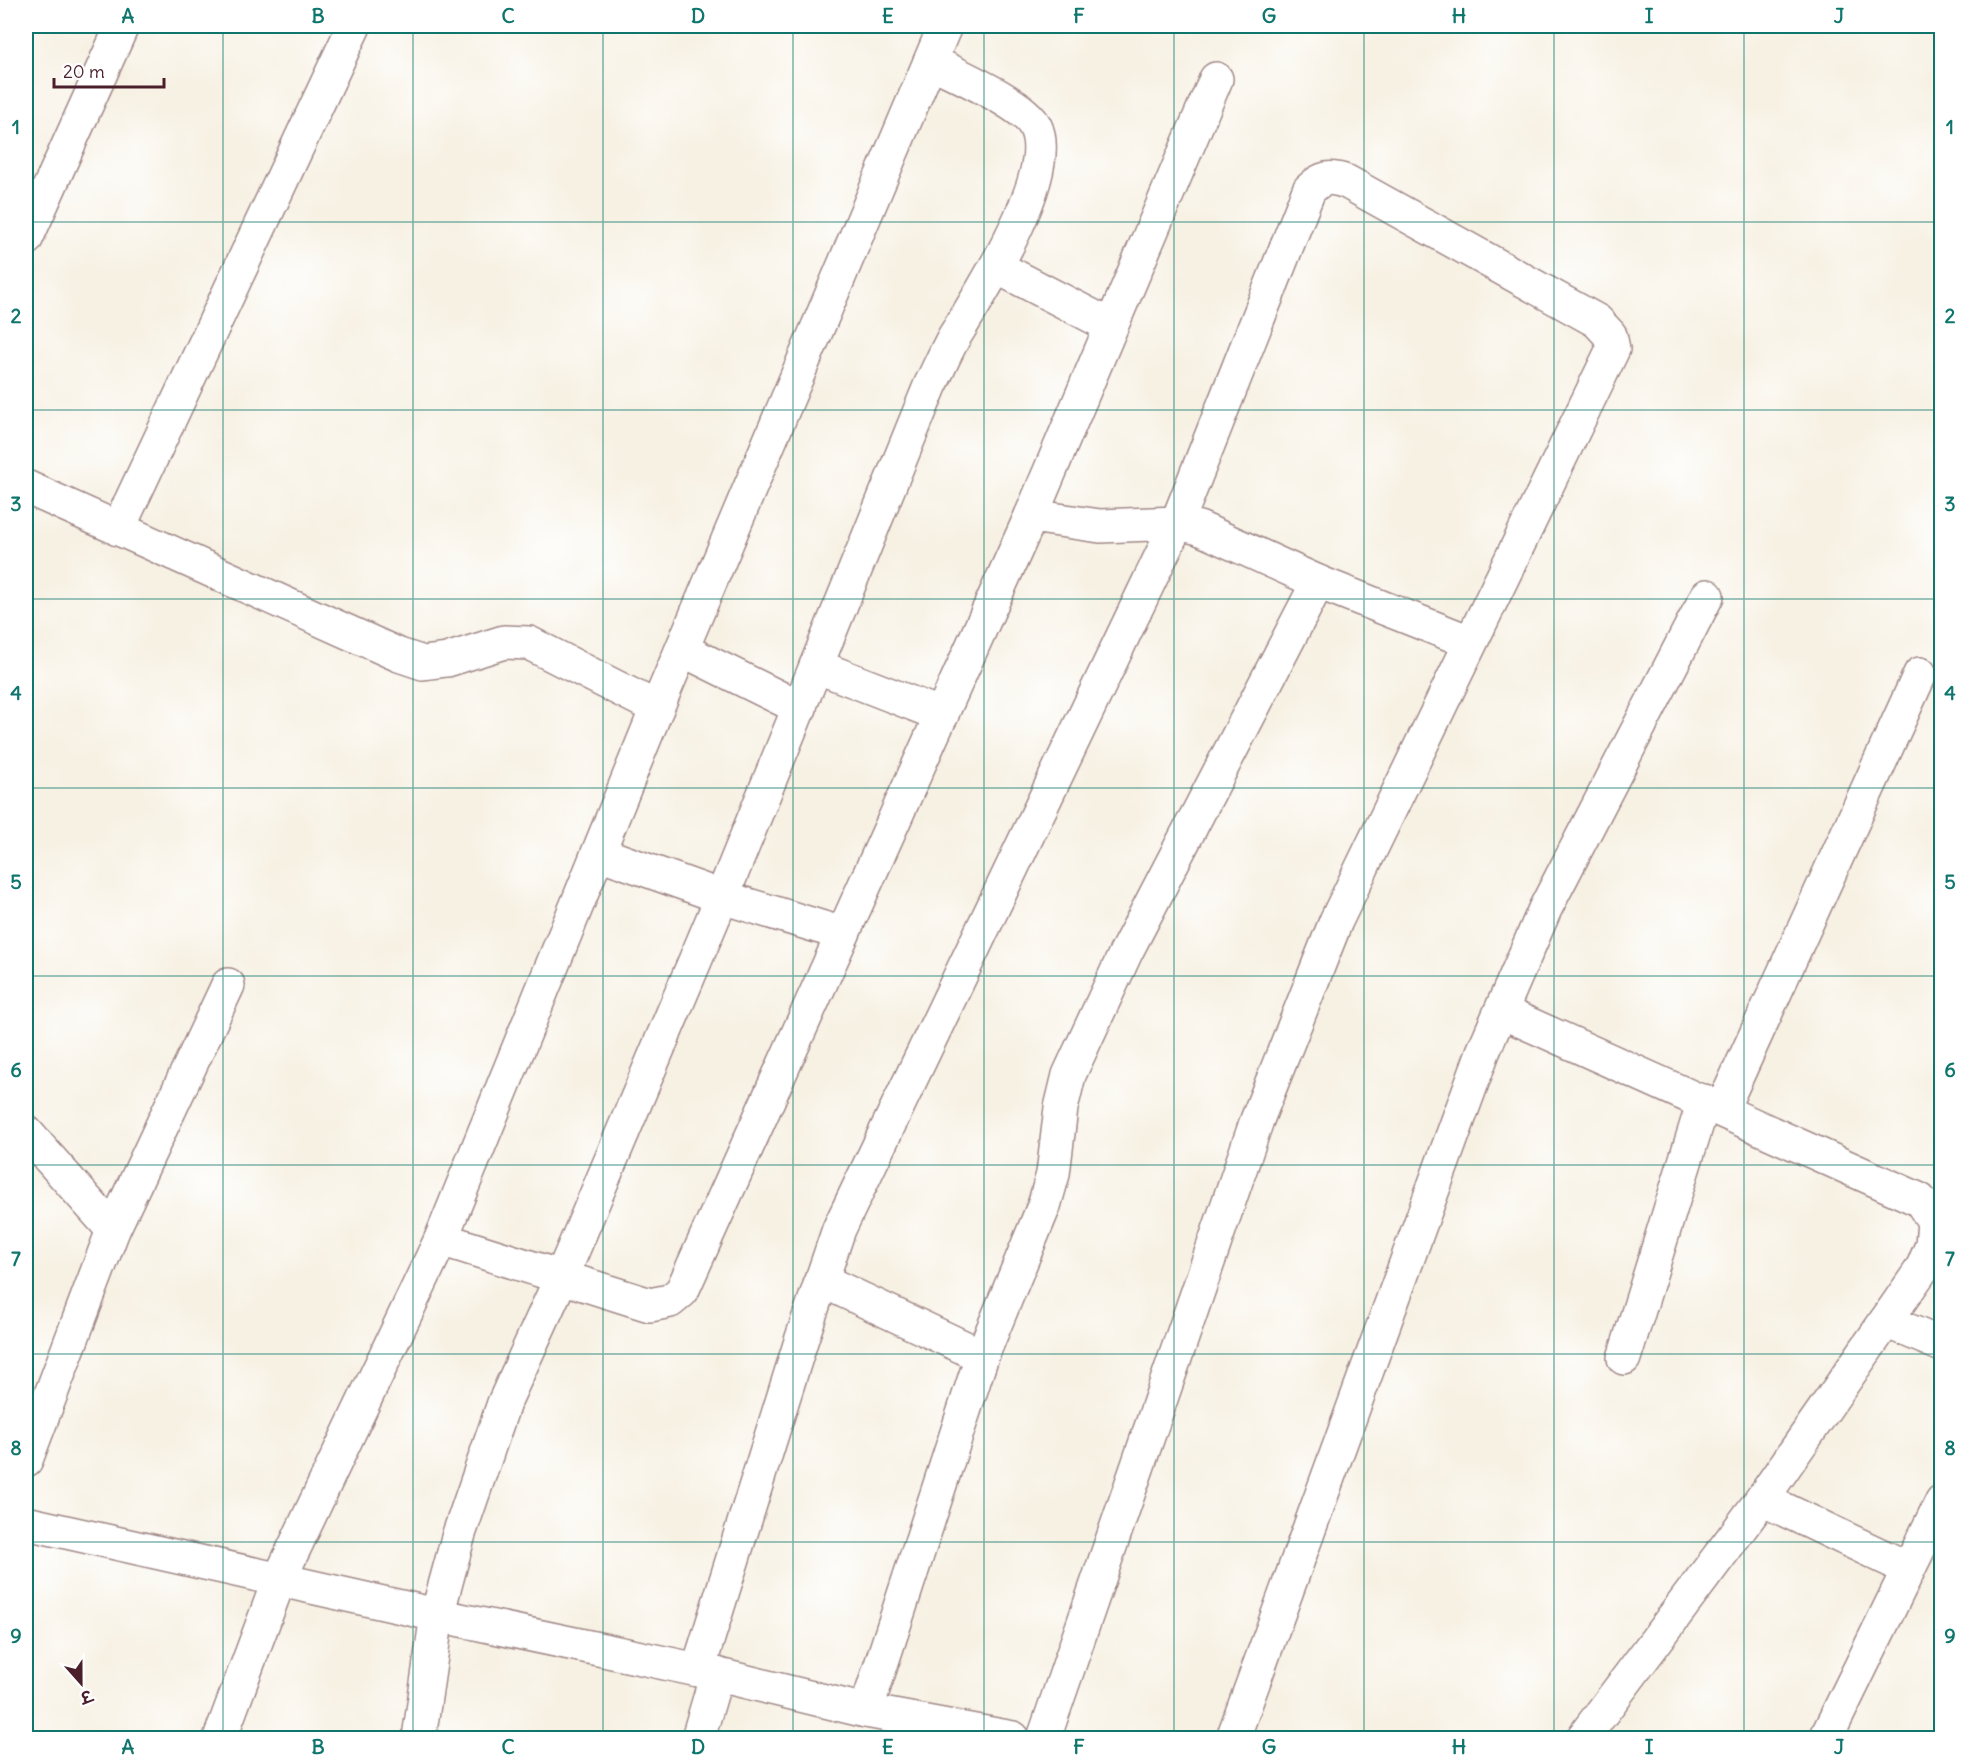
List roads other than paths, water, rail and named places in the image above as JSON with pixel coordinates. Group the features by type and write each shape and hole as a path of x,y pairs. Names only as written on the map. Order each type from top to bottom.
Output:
{"street":[{"path":"26,239 122,26"},
{"path":"117,529 354,26"},
{"path":"220,1738 279,1580 441,1239 657,708 932,62 945,26"},
{"path":"419,1738 437,1615 459,1534 496,1425 562,1276 801,708 930,386 953,339 997,267 1036,178 1041,149 1035,126 1019,108 932,62"},
{"path":"441,1239 650,1305 670,1301 682,1291 1031,516 1216,79"},
{"path":"698,1738 708,1672 821,1280 839,1229 1177,523 1309,190 1320,180 1332,177 1347,182 1597,321 1610,335 1612,350 1606,367 1336,921 1257,1120 1044,1738"},
{"path":"997,267 1111,326"},
{"path":"26,487 399,655 423,663 447,660 504,642 529,643 657,708"},
{"path":"1031,516 1100,526 1177,523 1199,528 1318,582 1470,642"},
{"path":"866,1711 982,1356 1044,1206 1053,1174 1061,1108 1069,1075 1126,952 1318,582"},
{"path":"1233,1738 1483,1052 1545,909 1707,596"},
{"path":"683,650 801,708"},
{"path":"816,666 942,715"},
{"path":"1624,1358 1713,1105 1920,674"},
{"path":"599,853 722,897 843,934"},
{"path":"26,1460 112,1230 228,986"},
{"path":"1502,1012 1920,1200 1934,1221 1932,1245 1922,1269 1762,1499 1583,1738"},
{"path":"26,1132 112,1230"},
{"path":"821,1280 982,1356"},
{"path":"1886,1321 1941,1345"},
{"path":"1762,1499 1907,1568"},
{"path":"1826,1738 1941,1501"},
{"path":"26,1522 437,1615 708,1672 866,1711 1013,1738"}]}
